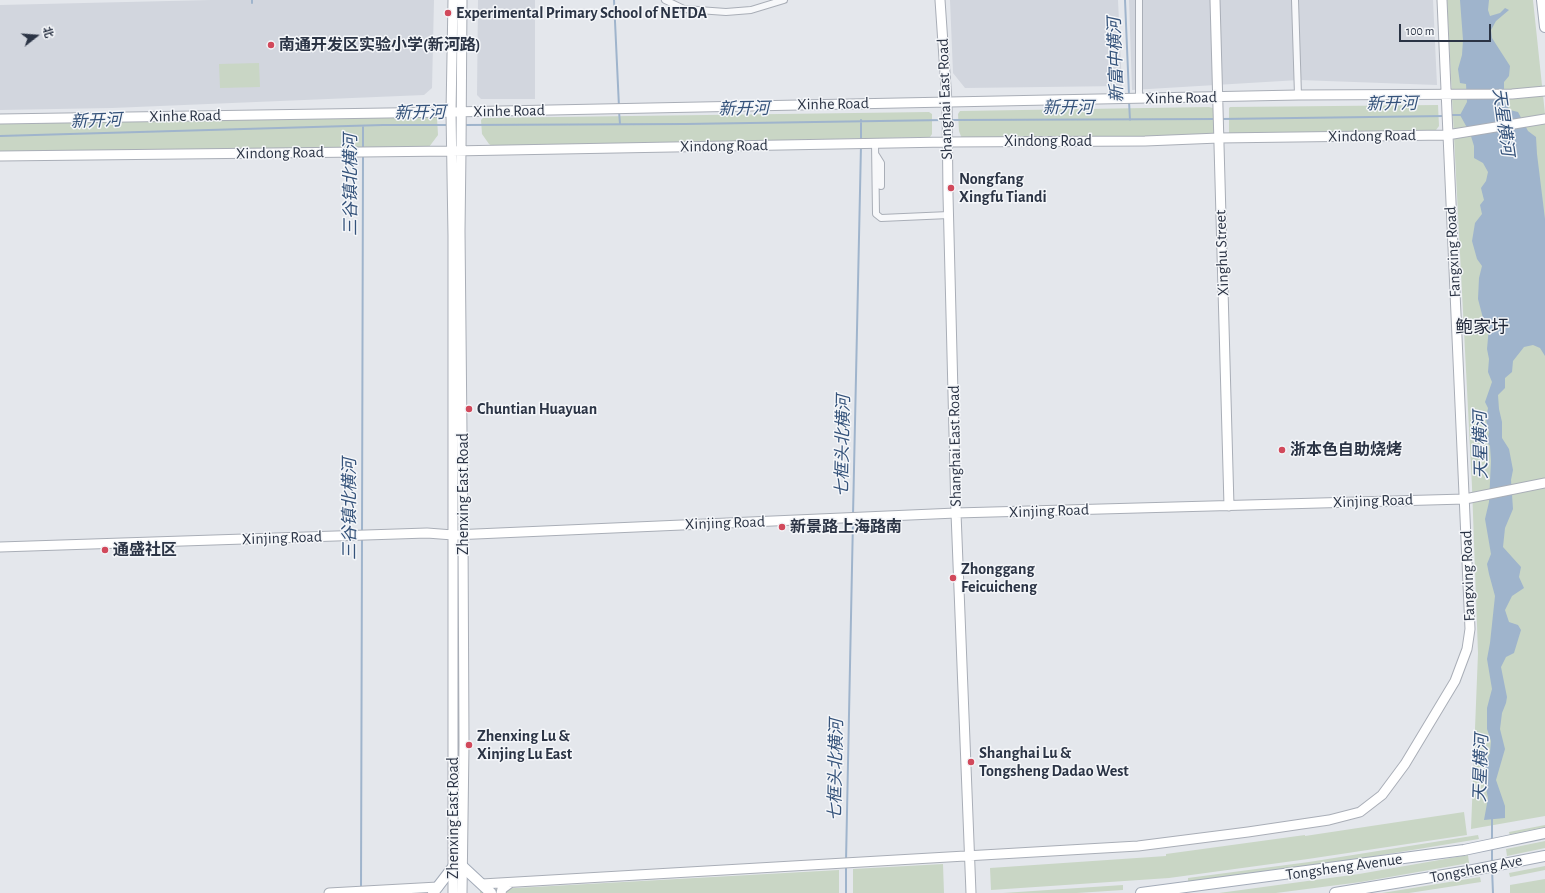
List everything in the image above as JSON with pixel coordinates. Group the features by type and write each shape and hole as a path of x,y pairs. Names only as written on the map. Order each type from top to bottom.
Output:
{"main road":[{"path":"1542,0 1545,28"},
{"name":"Tongsheng Avenue","path":"1141,893 1181,890 1464,850 1545,833"},
{"name":"Tongsheng Ave","path":"1335,893 1479,869 1545,856"},
{"path":"436,890 458,866 482,884 491,893"}],"street":[{"name":"Zhenxing East Road","path":"453,0 451,121 454,236 453,535 458,866 462,893"},
{"name":"Zhenxing East Road","path":"453,893 458,866 464,745 460,230 462,150 462,0"},
{"path":"665,0 684,9 726,12 751,10 784,0"},
{"name":"Shanghai East Road","path":"940,0 947,102 956,513 971,893"},
{"path":"1132,99 1139,0"},
{"name":"Xinghu Street","path":"1215,0 1230,506"},
{"path":"1295,0 1298,95"},
{"name":"Fangxing Road","path":"482,884 1138,846 1321,821 1360,812 1382,795 1405,764 1455,681 1467,649 1470,629 1442,0"},
{"name":"Xinhe Road","path":"0,119 451,121 461,115 624,108 1298,95 1512,94 1545,91"},
{"name":"Xindong Road","path":"0,156 452,151 947,142 1145,141 1219,138 1447,135 1545,118"},
{"path":"872,143 875,154 876,214 881,218 949,215"},
{"path":"875,154 881,163 881,186"},
{"name":"Xinjing Road","path":"0,547 427,533 453,535 956,513 1465,499 1545,483"},
{"path":"501,893 502,889 510,882"},
{"path":"329,893 436,890"}],"shaded area":[{"name":"南通开发区实验小学(新河路)","path":"211,0 434,0 432,88 424,95 112,108 0,110 0,5"},
{"path":"478,0 535,0 535,99 481,99 477,95"},
{"path":"950,0 1118,0 1122,86 965,88 953,73"},
{"path":"1129,0 1433,0 1437,85 1299,80 1132,90"}],"green space":[{"path":"1447,0 1533,0 1545,114 1545,816 1471,829 1478,653 1472,487"},
{"path":"259,63 260,87 220,88 219,64"},
{"path":"1438,105 1439,126 1436,130 1229,133 1230,107"},
{"path":"1213,108 1214,133 1212,135 962,139 959,131 958,114 960,111"},
{"path":"929,112 932,114 932,134 930,137 492,146 482,134 481,120 483,118"},
{"path":"431,115 437,118 438,135 429,147 0,152 0,124"},
{"path":"1464,812 1467,835 1169,878 991,890 990,868 1166,856 1166,854 1305,836"},
{"path":"1545,825 1545,829 1510,836 1509,832"},
{"path":"1478,835 1479,839 1309,867 1188,883 1188,878 1309,862"},
{"path":"1545,841 1545,848 1507,856 1506,849"},
{"path":"1468,855 1469,863 1361,882 1276,893 1219,893 1359,874"},
{"path":"943,864 944,893 853,893 853,869"},
{"path":"1545,866 1545,870 1510,877 1509,873"},
{"path":"839,870 839,893 480,893 480,890"},
{"path":"1480,877 1481,882 1409,893 1382,893"},
{"path":"1545,879 1545,893 1510,893 1510,885"},
{"path":"1123,885 1123,890 1077,893 1003,893"}],"water":[{"path":"1460,0 1489,0 1488,10 1490,16 1500,13 1505,8 1509,10 1496,21 1491,30 1492,38 1510,66 1509,76 1504,82 1504,101 1510,110 1518,112 1528,131 1536,137 1545,219 1545,356 1540,348 1533,345 1524,347 1513,361 1512,372 1505,378 1505,388 1498,395 1502,422 1502,438 1509,449 1513,470 1511,480 1513,509 1505,528 1503,547 1521,567 1519,577 1524,588 1512,596 1505,610 1509,622 1518,625 1521,630 1514,653 1506,657 1501,667 1507,697 1502,713 1500,729 1505,749 1496,780 1505,806 1505,818 1484,820 1488,798 1484,779 1491,741 1487,729 1487,708 1492,689 1487,659 1495,596 1487,564 1491,554 1485,519 1489,502 1491,461 1490,446 1487,442 1489,432 1486,420 1488,408 1485,402 1492,382 1488,372 1489,359 1487,349 1489,327 1484,322 1478,299 1479,278 1482,266 1477,259 1472,241 1475,223 1482,214 1480,205 1484,200 1481,188 1486,181 1488,172 1483,163 1474,158 1474,146 1470,133 1460,115 1467,102 1466,84 1460,83 1458,69 1462,55 1463,40"}],"waterway":[{"path":"614,0 619,107"},
{"name":"新富中横河","path":"1125,0 1129,95"},
{"name":"新富中横河","path":"1129,101 1130,120"},
{"path":"619,111 620,124"},
{"name":"新开河","path":"1449,115 1462,115"},
{"name":"新开河","path":"1221,119 1445,116"},
{"name":"新开河","path":"949,120 1217,119"},
{"name":"七框头北横河","path":"861,120 861,141"},
{"name":"新开河","path":"463,125 685,124 945,120"},
{"name":"新开河","path":"0,136 383,125 449,125"},
{"name":"三谷镇北横河","path":"363,126 363,149"},
{"name":"七框头北横河","path":"853,515 861,145"},
{"name":"三谷镇北横河","path":"362,533 363,155"},
{"name":"七框头北横河","path":"846,861 853,519"},
{"name":"三谷镇北横河","path":"361,889 362,537"},
{"name":"天星横河","path":"1492,817 1492,840"},
{"name":"天星横河","path":"1492,847 1492,862"},
{"name":"七框头北横河","path":"846,865 846,893"},
{"name":"天星横河","path":"1492,869 1493,893"}],"place":[{"name":"Experimental Primary School of NETDA","path":"448,13"},
{"name":"南通开发区实验小学(新河路)","path":"271,45"},
{"name":"Nongfang Xingfu Tiandi","path":"951,188"},
{"name":"Chuntian Huayuan","path":"469,409"},
{"name":"浙本色自助烧烤","path":"1282,450"},
{"name":"新景路上海路南","path":"782,527"},
{"name":"通盛社区","path":"105,550"},
{"name":"Zhonggang Feicuicheng","path":"953,578"},
{"name":"Zhenxing Lu & Xinjing Lu East","path":"469,745"},
{"name":"Shanghai Lu & Tongsheng Dadao West","path":"971,762"}],"district":[{"name":"鲍家圩","path":"1482,328"}]}
